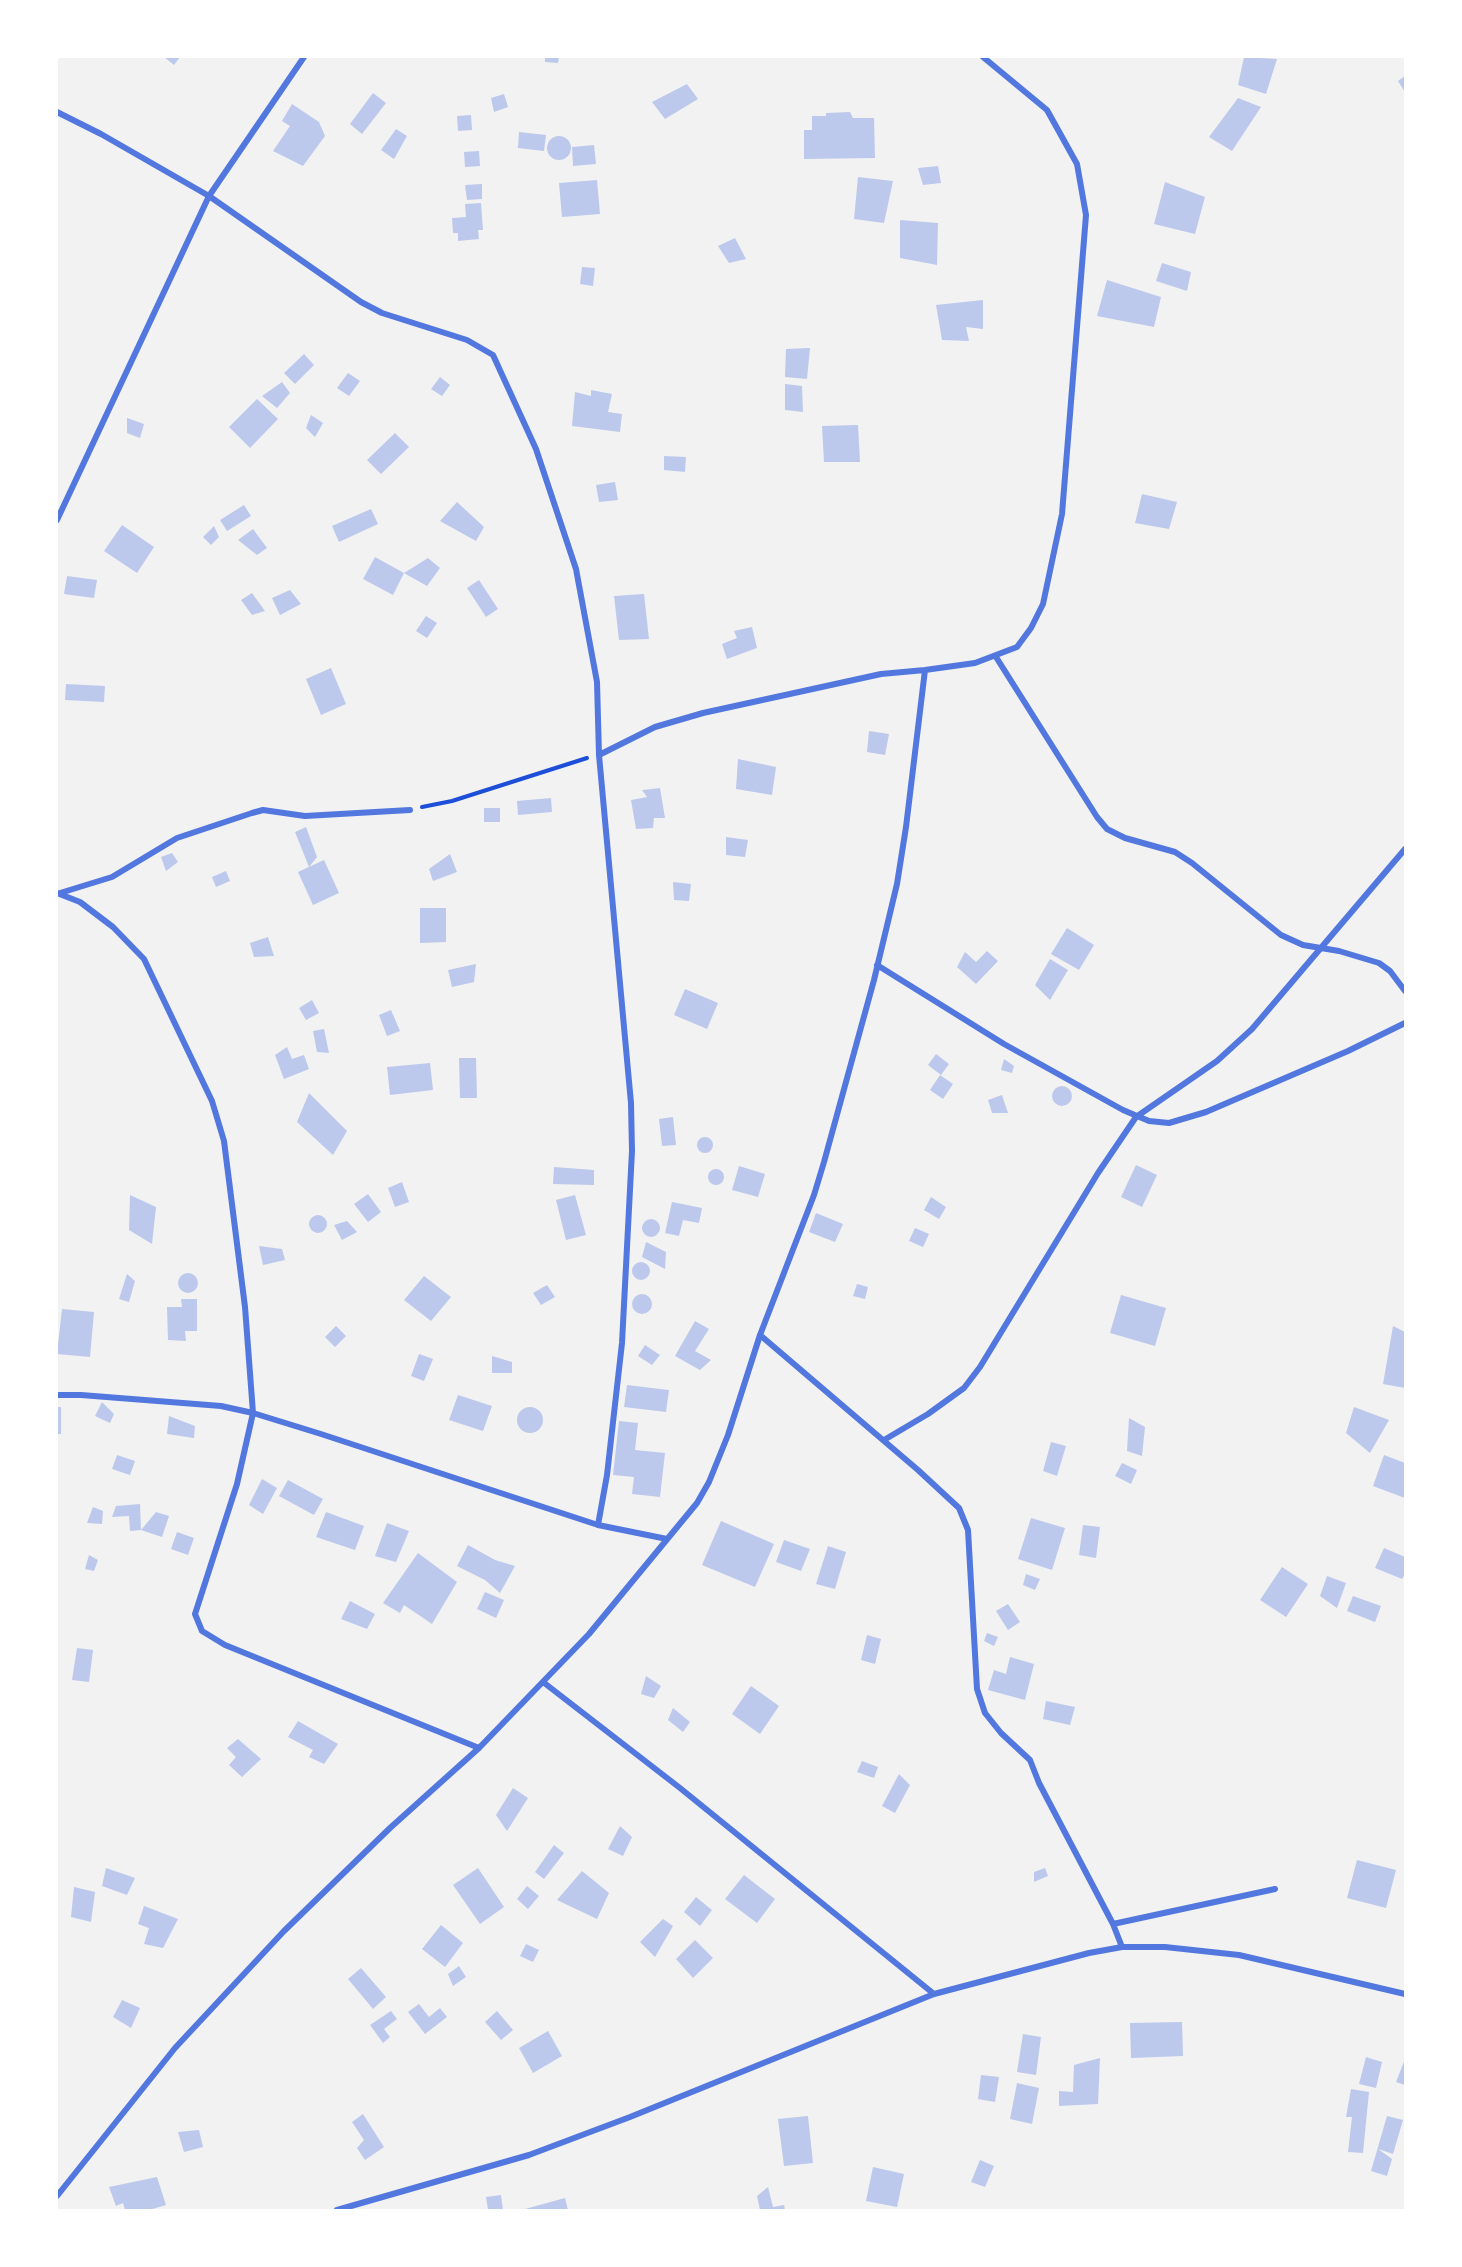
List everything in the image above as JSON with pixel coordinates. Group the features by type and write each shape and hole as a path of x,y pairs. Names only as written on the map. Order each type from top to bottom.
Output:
{"street":[{"path":"57,519 209,196 304,57"},
{"path":"598,755 655,727 703,713 881,674 975,663 996,657 1017,647 1031,628 1043,604 1062,514 1086,215 1077,164 1047,110 983,57"},
{"path":"57,112 101,134 209,196 361,302 382,313 473,342 493,355 536,449 576,569 597,682 598,755 631,1103 632,1151 622,1343 607,1475 598,1525"},
{"path":"996,657 1097,817 1107,829 1125,838 1175,852 1192,863 1281,935 1304,945 1379,963 1390,971 1405,991"},
{"path":"57,2196 175,2048 284,1931 390,1828 479,1748 589,1634 697,1503 709,1482 728,1435 760,1335 817,1184 877,965 897,884 925,670"},
{"path":"58,893 112,877 177,838 263,810 305,816 410,810"},
{"path":"884,1440 950,1400 964,1388 980,1367 1098,1173 1136,1117 1217,1061 1252,1029 1405,849"},
{"path":"58,893 80,902 113,927 144,959 212,1101 224,1141 245,1307 253,1413 237,1484 195,1614 202,1631 225,1645 479,1748"},
{"path":"877,965 1004,1044 1136,1117 1149,1121 1169,1123 1206,1112 1348,1051 1405,1023"},
{"path":"760,1335 884,1440 959,1509 968,1530 977,1689 985,1713 1000,1732 1030,1760 1039,1783 1113,1924 1122,1947"},
{"path":"57,1395 221,1406 253,1413 598,1525 667,1539"},
{"path":"543,1682 680,1788 934,1995"},
{"path":"1113,1924 1275,1889"},
{"path":"337,2210 529,2155 934,1995 1089,1953 1122,1947 1165,1947 1239,1955 1405,1995"}],"path":[{"path":"410,810 452,801 598,755"}],"building":[{"path":"164,57 180,57 174,65"},
{"path":"545,57 559,57 558,63 545,62"},
{"path":"1244,57 1277,59 1266,94 1238,85"},
{"path":"1405,76 1405,92 1398,81"},
{"path":"687,84 698,99 665,119 652,102"},
{"path":"373,93 386,103 362,134 350,124"},
{"path":"504,94 508,107 494,112 491,98"},
{"path":"1238,98 1261,107 1232,151 1209,137"},
{"path":"292,104 319,122 325,136 303,166 273,151 290,126 282,121"},
{"path":"850,112 853,118 874,118 875,158 804,159 804,130 812,130 812,116"},
{"path":"471,115 472,130 458,131 457,116"},
{"path":"396,129 407,136 394,159 381,150"},
{"path":"519,132 546,135 544,151 518,148"},
{"path":"559,136 568,139 571,148 568,157 559,160 550,157 547,148 550,139"},
{"path":"594,145 596,164 573,166 572,147"},
{"path":"479,151 480,166 465,167 464,152"},
{"path":"938,166 941,183 923,185 918,168"},
{"path":"858,177 893,181 884,223 854,219"},
{"path":"597,180 600,214 562,217 559,183"},
{"path":"1165,182 1205,197 1195,234 1154,224"},
{"path":"482,184 482,199 467,200 465,185"},
{"path":"481,203 483,230 478,230 479,239 458,241 458,233 453,233 452,218 466,217 465,204"},
{"path":"900,220 938,223 937,265 900,258"},
{"path":"735,238 746,259 729,263 718,246"},
{"path":"1162,263 1191,272 1187,291 1156,281"},
{"path":"582,267 595,268 593,286 580,284"},
{"path":"1107,280 1161,297 1154,327 1097,316"},
{"path":"983,300 983,329 966,327 969,341 942,340 936,305"},
{"path":"810,348 807,379 785,377 786,349"},
{"path":"304,354 314,365 295,384 284,373"},
{"path":"348,373 360,381 349,396 337,388"},
{"path":"440,377 450,385 442,396 431,389"},
{"path":"282,382 290,393 277,408 262,396"},
{"path":"785,384 802,386 803,412 785,410"},
{"path":"591,390 612,394 608,412 622,414 620,432 572,426 575,392 591,396"},
{"path":"257,399 278,419 250,448 229,427"},
{"path":"311,415 323,423 315,437 306,428"},
{"path":"127,418 144,424 140,438 127,433"},
{"path":"858,425 860,462 824,462 822,426"},
{"path":"395,433 409,447 381,474 367,460"},
{"path":"664,456 686,457 685,472 664,470"},
{"path":"615,482 618,500 599,502 596,485"},
{"path":"1142,494 1177,502 1169,529 1135,523"},
{"path":"457,502 484,527 476,541 440,521"},
{"path":"244,505 251,516 227,531 220,520"},
{"path":"371,509 378,524 339,542 332,526"},
{"path":"122,525 154,547 137,573 104,551"},
{"path":"214,526 219,537 211,545 203,537"},
{"path":"253,529 267,548 257,555 238,540"},
{"path":"375,557 404,573 393,595 363,579"},
{"path":"428,558 440,568 427,586 404,573"},
{"path":"67,576 97,580 94,598 64,594"},
{"path":"479,580 498,609 486,617 467,588"},
{"path":"290,590 301,604 280,615 272,598"},
{"path":"252,593 265,611 252,615 241,600"},
{"path":"644,594 649,639 619,640 614,596"},
{"path":"426,616 437,623 427,638 416,631"},
{"path":"752,627 757,648 727,659 722,644 737,638 734,631"},
{"path":"331,668 346,704 321,715 306,679"},
{"path":"66,684 105,686 104,702 65,700"},
{"path":"869,731 889,734 885,755 867,752"},
{"path":"738,759 776,767 772,795 736,789"},
{"path":"660,788 665,818 654,818 653,828 636,829 631,800 647,797 642,790"},
{"path":"551,798 552,812 518,815 517,801"},
{"path":"484,808 500,808 500,822 484,822"},
{"path":"306,827 317,857 309,867 295,832"},
{"path":"726,837 748,840 745,857 726,855"},
{"path":"172,853 178,862 166,871 161,857"},
{"path":"450,854 457,872 433,881 429,869"},
{"path":"324,860 339,893 313,905 298,872"},
{"path":"226,871 230,881 216,887 212,877"},
{"path":"673,882 691,884 689,901 674,900"},
{"path":"420,908 446,908 446,942 420,943"},
{"path":"1067,928 1094,945 1079,970 1051,954"},
{"path":"268,937 274,956 254,957 250,943"},
{"path":"987,951 998,961 976,984 957,967 965,952 976,962"},
{"path":"1050,959 1068,970 1050,1000 1035,985"},
{"path":"476,964 474,982 452,987 448,970"},
{"path":"685,989 718,1003 707,1029 674,1015"},
{"path":"312,1000 319,1013 306,1020 299,1008"},
{"path":"391,1010 400,1031 387,1036 379,1015"},
{"path":"324,1029 329,1053 317,1052 313,1031"},
{"path":"287,1047 292,1059 304,1055 309,1069 284,1079 275,1055"},
{"path":"936,1054 949,1064 941,1075 928,1065"},
{"path":"459,1058 476,1058 477,1098 460,1098"},
{"path":"1004,1059 1014,1066 1012,1073 1001,1070"},
{"path":"430,1063 433,1090 390,1095 387,1067"},
{"path":"940,1075 953,1084 943,1099 930,1090"},
{"path":"1062,1086 1069,1089 1072,1096 1069,1103 1062,1106 1055,1103 1052,1096 1055,1089"},
{"path":"309,1093 347,1131 333,1155 297,1122"},
{"path":"1002,1095 1008,1113 992,1113 988,1100"},
{"path":"673,1117 676,1145 662,1146 659,1119"},
{"path":"705,1137 711,1139 713,1145 711,1151 705,1153 699,1151 697,1145 699,1139"},
{"path":"1136,1165 1157,1175 1142,1207 1121,1197"},
{"path":"739,1166 765,1174 758,1197 732,1190"},
{"path":"554,1167 594,1170 594,1185 553,1184"},
{"path":"716,1169 724,1177 716,1185 708,1177"},
{"path":"402,1182 409,1202 395,1207 388,1188"},
{"path":"368,1194 381,1212 368,1222 354,1204"},
{"path":"130,1195 156,1207 152,1244 129,1230"},
{"path":"575,1195 586,1235 566,1240 556,1200"},
{"path":"931,1197 946,1207 939,1219 924,1210"},
{"path":"672,1202 702,1208 699,1223 683,1220 679,1236 665,1233"},
{"path":"816,1213 843,1224 835,1242 809,1232"},
{"path":"318,1215 324,1218 327,1224 324,1230 318,1233 312,1230 309,1224 312,1218"},
{"path":"651,1219 657,1222 660,1228 657,1234 651,1237 645,1234 642,1228 645,1222"},
{"path":"347,1221 357,1232 342,1240 334,1225"},
{"path":"915,1228 929,1234 923,1247 909,1241"},
{"path":"646,1242 666,1252 665,1269 642,1257"},
{"path":"259,1246 282,1249 285,1260 263,1265"},
{"path":"641,1262 647,1265 650,1271 647,1277 641,1280 635,1277 632,1271 635,1265"},
{"path":"188,1273 195,1276 198,1283 195,1290 188,1293 181,1290 178,1283 181,1276"},
{"path":"127,1274 135,1281 129,1302 119,1299"},
{"path":"424,1276 451,1297 431,1321 404,1300"},
{"path":"857,1284 868,1287 865,1299 853,1296"},
{"path":"547,1285 555,1297 541,1305 533,1293"},
{"path":"642,1294 649,1297 652,1304 649,1311 642,1314 635,1311 632,1304 635,1297"},
{"path":"1121,1295 1166,1308 1155,1346 1110,1333"},
{"path":"181,1299 197,1299 197,1331 185,1331 186,1341 168,1340 167,1307 182,1307"},
{"path":"62,1309 94,1312 90,1357 57,1354"},
{"path":"695,1321 709,1329 695,1351 711,1360 700,1370 675,1356"},
{"path":"336,1326 346,1336 335,1347 325,1337"},
{"path":"1393,1326 1405,1332 1405,1388 1383,1384"},
{"path":"645,1345 660,1355 652,1365 638,1356"},
{"path":"419,1354 433,1359 424,1381 411,1376"},
{"path":"492,1356 512,1362 512,1373 492,1373"},
{"path":"627,1385 669,1390 666,1412 624,1407"},
{"path":"458,1395 492,1406 483,1431 449,1420"},
{"path":"102,1402 114,1414 110,1423 95,1416"},
{"path":"57,1407 61,1407 61,1434 57,1434"},
{"path":"530,1407 539,1411 543,1420 539,1429 530,1433 521,1429 517,1420 521,1411"},
{"path":"1354,1407 1389,1420 1370,1453 1346,1433"},
{"path":"169,1416 195,1426 194,1438 167,1434"},
{"path":"1129,1418 1145,1427 1142,1456 1127,1451"},
{"path":"619,1421 638,1423 635,1450 665,1453 660,1497 632,1494 634,1477 613,1475"},
{"path":"1051,1442 1066,1446 1057,1476 1043,1471"},
{"path":"117,1455 135,1461 130,1475 112,1469"},
{"path":"1384,1455 1405,1463 1405,1498 1373,1486"},
{"path":"1122,1463 1137,1470 1131,1484 1115,1476"},
{"path":"262,1479 277,1488 263,1514 249,1505"},
{"path":"288,1480 323,1499 314,1515 279,1496"},
{"path":"140,1504 141,1530 130,1531 129,1516 112,1517 116,1506"},
{"path":"93,1507 103,1511 102,1524 87,1523"},
{"path":"156,1512 169,1516 162,1537 141,1530"},
{"path":"326,1512 364,1526 355,1550 316,1537"},
{"path":"1031,1518 1065,1528 1052,1570 1018,1559"},
{"path":"721,1521 774,1544 755,1587 702,1565"},
{"path":"387,1523 409,1531 396,1562 375,1556"},
{"path":"1083,1525 1100,1527 1096,1558 1079,1555"},
{"path":"177,1532 194,1538 188,1555 171,1549"},
{"path":"784,1540 810,1549 801,1571 776,1562"},
{"path":"468,1545 495,1560 515,1566 500,1593 485,1580 457,1566"},
{"path":"828,1546 846,1552 835,1589 816,1584"},
{"path":"1384,1548 1405,1557 1405,1574 1402,1579 1375,1568"},
{"path":"418,1553 457,1582 432,1624 404,1605 400,1613 383,1603"},
{"path":"89,1555 98,1560 94,1571 85,1569"},
{"path":"1282,1567 1308,1584 1286,1617 1260,1600"},
{"path":"1026,1574 1040,1579 1035,1590 1023,1585"},
{"path":"1327,1576 1346,1583 1337,1608 1320,1596"},
{"path":"485,1592 504,1600 496,1618 477,1609"},
{"path":"1353,1596 1381,1606 1375,1622 1347,1611"},
{"path":"350,1601 375,1614 367,1629 341,1619"},
{"path":"1008,1604 1020,1622 1008,1630 996,1611"},
{"path":"987,1633 998,1637 994,1646 984,1641"},
{"path":"867,1635 881,1639 875,1664 861,1660"},
{"path":"77,1648 93,1650 89,1682 72,1680"},
{"path":"1010,1657 1034,1664 1025,1700 988,1690 994,1670 1006,1674"},
{"path":"646,1676 661,1686 654,1698 641,1694"},
{"path":"751,1686 779,1706 760,1734 732,1714"},
{"path":"1046,1701 1075,1707 1070,1725 1043,1719"},
{"path":"673,1708 690,1722 683,1732 668,1720"},
{"path":"298,1721 338,1744 324,1764 309,1757 313,1750 288,1737"},
{"path":"238,1739 261,1759 242,1777 229,1765 236,1757 227,1748"},
{"path":"862,1761 878,1767 874,1778 857,1772"},
{"path":"899,1774 910,1785 895,1813 882,1806"},
{"path":"513,1788 528,1798 507,1831 496,1815"},
{"path":"620,1826 632,1837 623,1856 608,1849"},
{"path":"554,1845 564,1853 544,1879 535,1872"},
{"path":"1357,1860 1396,1870 1386,1908 1347,1898"},
{"path":"106,1868 135,1878 127,1895 102,1886"},
{"path":"478,1868 504,1907 480,1924 453,1885"},
{"path":"1045,1868 1048,1876 1034,1882 1034,1872"},
{"path":"582,1871 609,1893 597,1919 557,1900"},
{"path":"744,1875 775,1899 757,1923 725,1899"},
{"path":"527,1886 539,1896 528,1909 517,1899"},
{"path":"74,1887 95,1892 91,1922 71,1917"},
{"path":"696,1897 712,1910 700,1926 684,1912"},
{"path":"144,1906 178,1919 163,1948 144,1944 149,1928 138,1924"},
{"path":"663,1919 673,1926 655,1957 640,1942"},
{"path":"441,1925 463,1943 445,1967 422,1949"},
{"path":"695,1940 713,1958 693,1978 676,1959"},
{"path":"526,1944 539,1950 533,1962 520,1956"},
{"path":"459,1966 466,1977 453,1986 448,1974"},
{"path":"361,1968 386,1997 373,2009 348,1979"},
{"path":"122,2000 140,2008 131,2028 113,2017"},
{"path":"419,2004 429,2017 440,2008 447,2017 425,2034 408,2012"},
{"path":"391,2011 397,2019 384,2029 390,2037 383,2043 370,2025"},
{"path":"497,2011 513,2030 501,2040 485,2022"},
{"path":"1182,2022 1183,2056 1131,2058 1130,2023"},
{"path":"548,2031 562,2056 533,2073 519,2048"},
{"path":"1023,2034 1041,2037 1036,2075 1017,2072"},
{"path":"1366,2057 1382,2062 1376,2088 1359,2084"},
{"path":"1100,2058 1098,2104 1059,2106 1059,2091 1073,2092 1074,2065"},
{"path":"1405,2059 1405,2085 1396,2082"},
{"path":"981,2075 999,2077 995,2102 978,2099"},
{"path":"1017,2083 1039,2088 1032,2124 1010,2119"},
{"path":"1351,2089 1369,2092 1363,2153 1348,2152 1352,2117 1346,2117"},
{"path":"363,2114 384,2147 365,2160 357,2148 364,2140 352,2122"},
{"path":"808,2116 813,2163 784,2166 778,2119"},
{"path":"1387,2116 1403,2120 1393,2154 1378,2149 1392,2159 1387,2176 1371,2171"},
{"path":"199,2130 203,2147 184,2152 178,2132"},
{"path":"980,2160 994,2166 985,2187 971,2182"},
{"path":"873,2167 904,2174 897,2207 866,2201"},
{"path":"157,2177 166,2205 149,2210 125,2210 123,2203 116,2206 109,2187"},
{"path":"768,2187 773,2207 784,2205 785,2210 760,2210 757,2196"},
{"path":"501,2195 503,2210 488,2210 486,2197"},
{"path":"565,2198 568,2210 525,2210 525,2209"}]}
